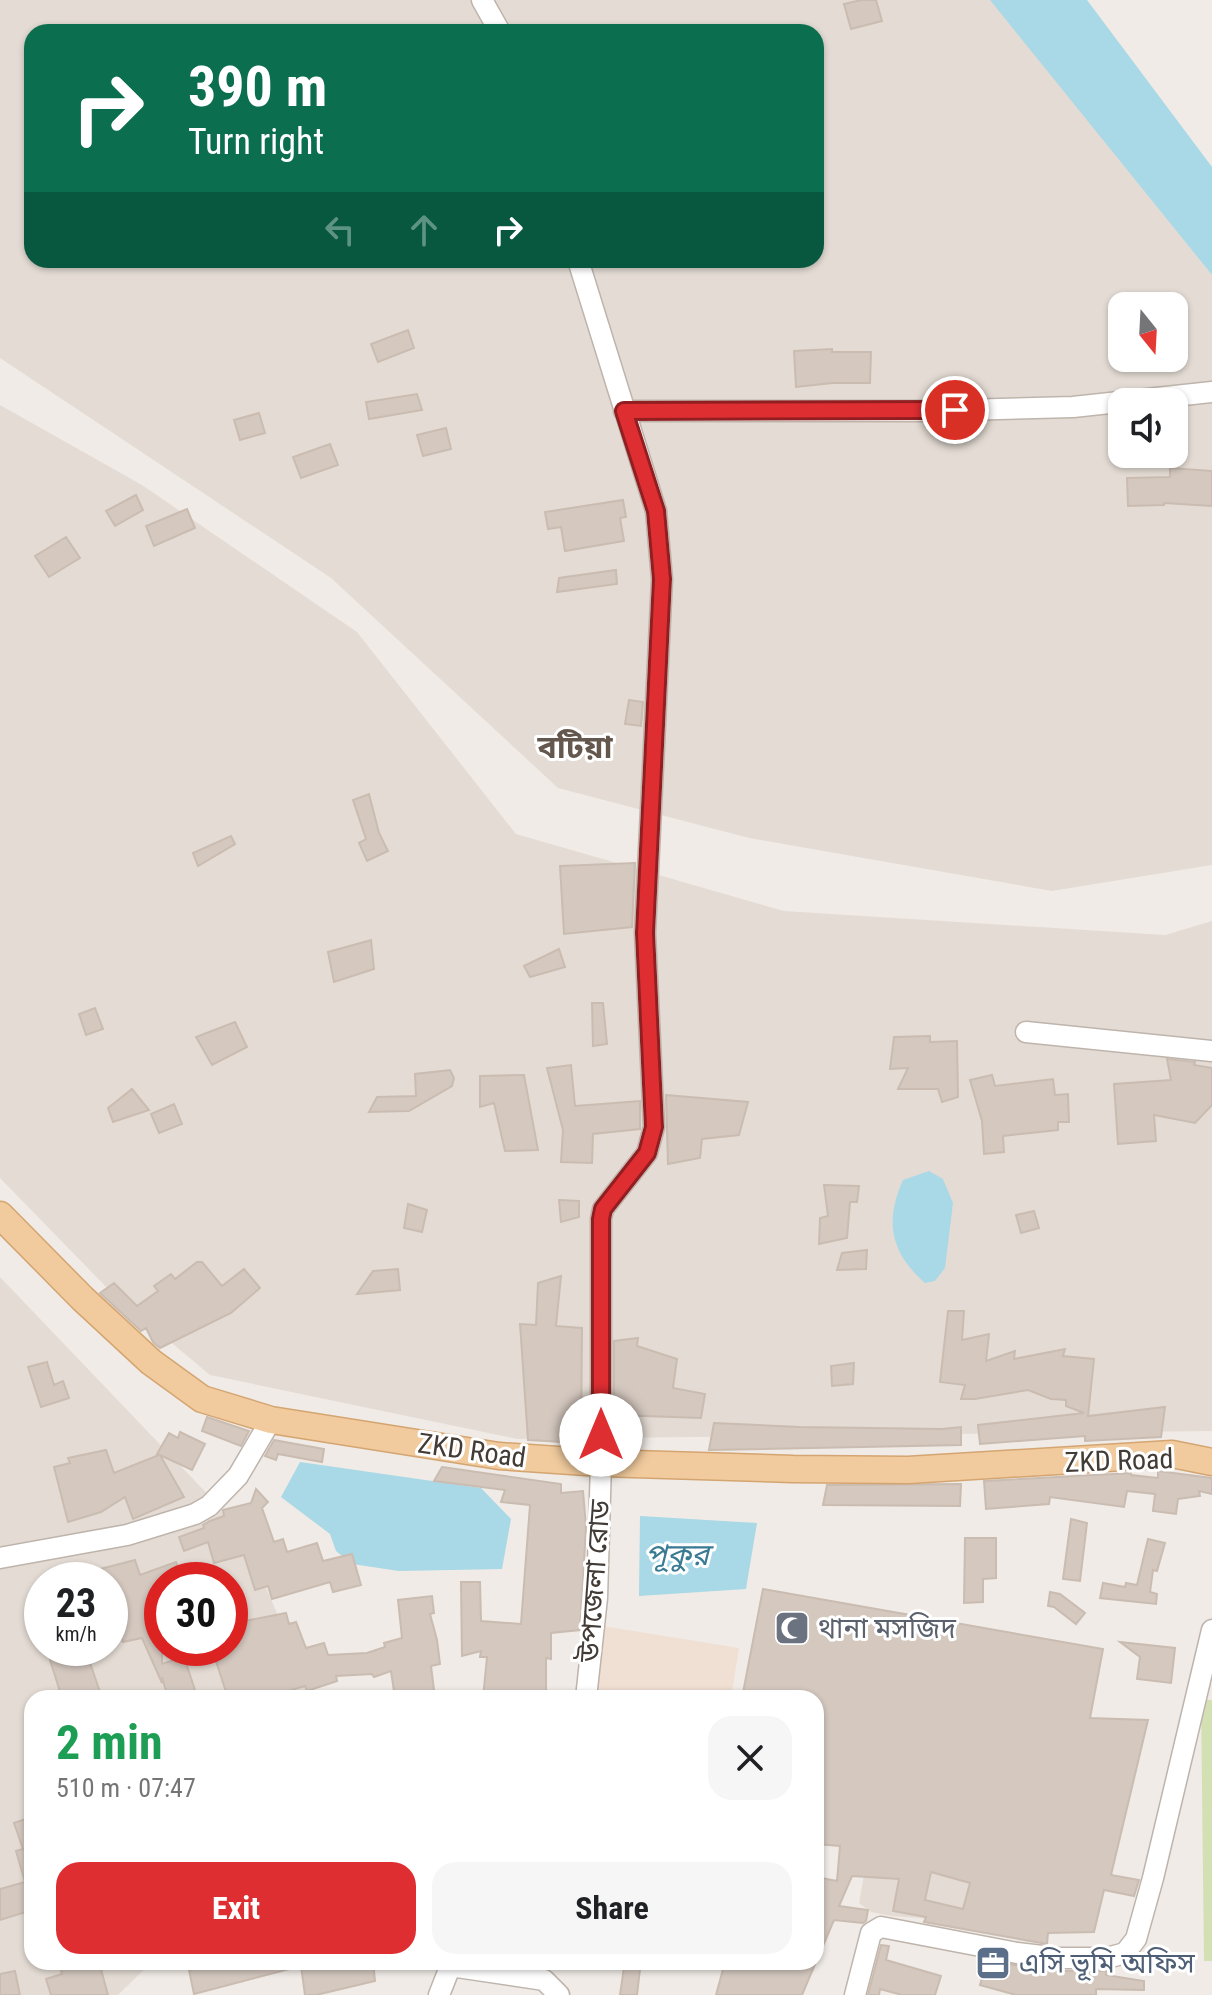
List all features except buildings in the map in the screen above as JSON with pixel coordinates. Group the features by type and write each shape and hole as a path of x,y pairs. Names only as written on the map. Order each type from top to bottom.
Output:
{"main road":[{"name":"ZKD Road","path":"0,1215 151,1362 202,1399 271,1420 499,1456 601,1463 908,1470 1172,1454 1212,1462"}],"street":[{"path":"482,0 496,24"},
{"name":"উপজেলা রোড","path":"580,268 656,511 662,579 645,933 654,1127 647,1153 603,1209 601,1219 601,1463 597,1598 587,1690"},
{"path":"624,411 925,411 1073,407 1212,392"},
{"path":"1026,1032 1212,1051"},
{"path":"0,1558 127,1535 195,1514 209,1506 238,1476 271,1420"},
{"path":"855,1995 871,1933 881,1927 1059,1958 1125,1953 1136,1939 1153,1878 1212,1630"},
{"path":"439,1995 449,1970"},
{"path":"486,1970 544,1980 559,1995"}],"shaded area":[{"name":"বটিয়া","path":"0,0 992,0 1212,275 1212,865 1052,891 749,838 558,788 331,578 0,358"},
{"path":"0,405 142,485 357,632 516,834 784,911 1165,935 1212,921 1212,1431 517,1439 210,1375 112,1293 0,1178"},
{"path":"0,1277 239,1527 308,1683 307,1690 24,1690 24,1970 144,1970 118,1995 0,1995"},
{"path":"602,1626 739,1648 732,1690 591,1690"},
{"path":"867,1857 987,1879 960,1921 892,1916 871,1912 859,1903"}],"green space":[{"path":"1201,1700 1212,1700 1212,1961 1204,1961"}],"water":[{"path":"990,0 1087,0 1212,167 1212,275"},
{"path":"929,1171 943,1179 953,1203 945,1268 935,1281 925,1283 898,1249 893,1224 903,1180"},
{"path":"300,1462 481,1488 511,1519 502,1569 399,1571 352,1564 336,1551 330,1534 281,1497"},
{"name":"পূকুর","path":"640,1516 757,1523 746,1589 639,1596"}],"place":[{"name":"থানা মসজিদ","path":"792,1628"},
{"name":"এসি ভূমি অফিস","path":"993,1963"}],"district":[{"name":"বটিয়া","path":"575,747"}],"route":[{"path":"601,1435 601,1219 603,1209 647,1153 654,1127 645,933 662,579 656,511 624,411 955,410"}]}
